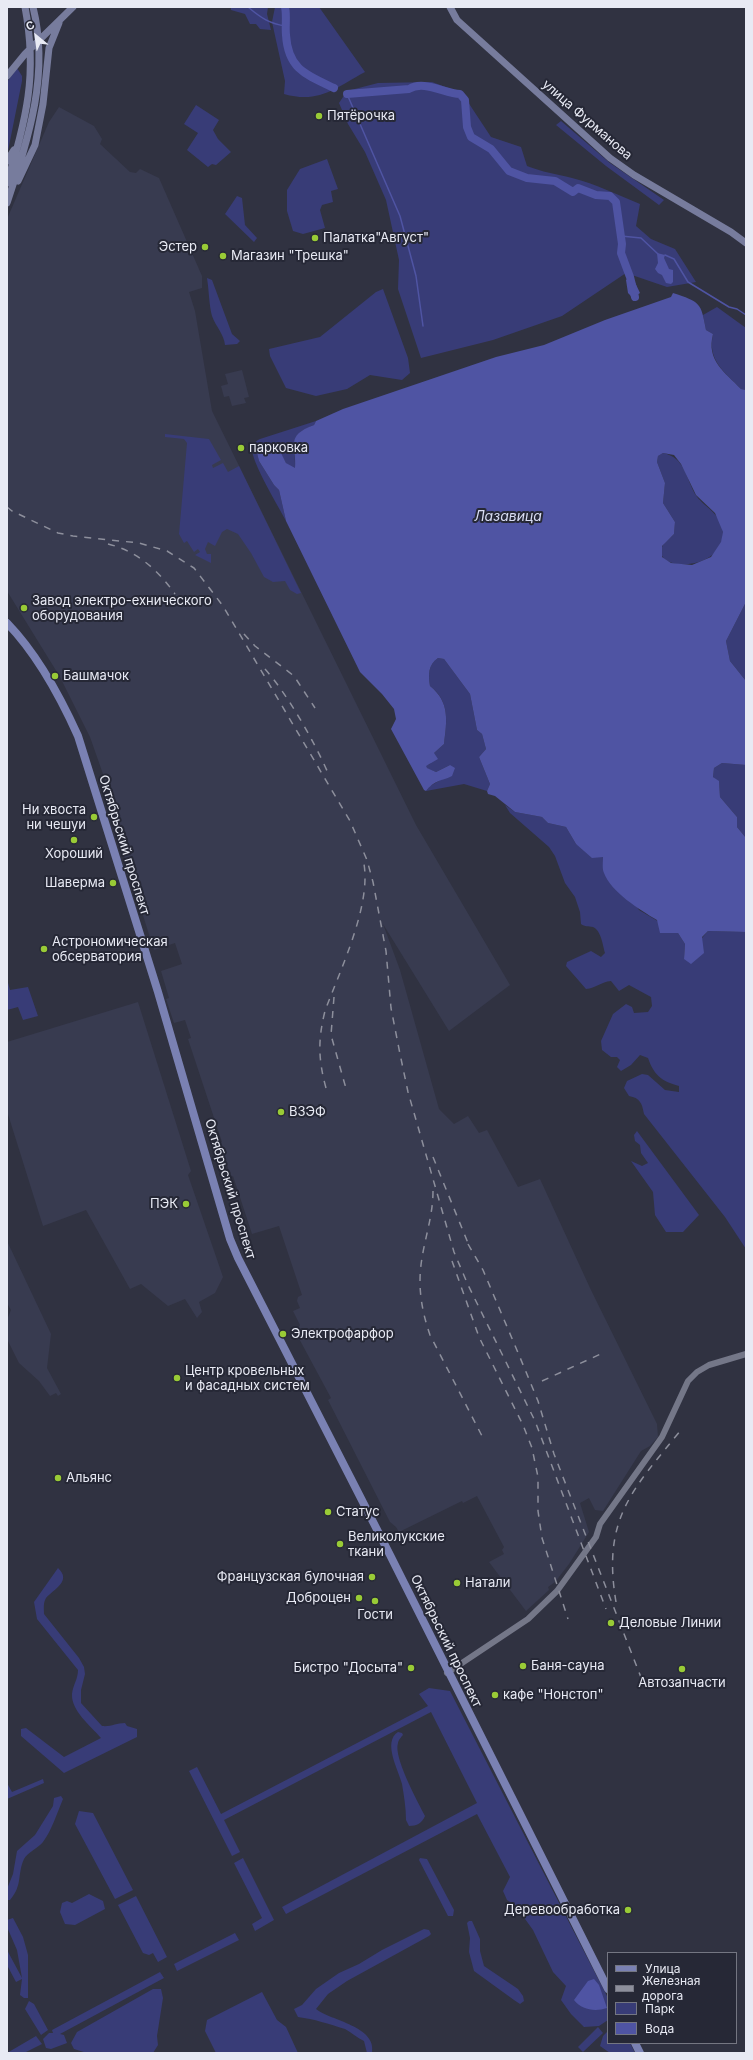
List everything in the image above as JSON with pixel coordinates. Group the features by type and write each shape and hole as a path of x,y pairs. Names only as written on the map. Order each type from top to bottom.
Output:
{"main road":[{"path":"7,183 19,142 29,97 31,62 30,40 25,7"},
{"path":"7,203 30,133 37,98 39,61 38,38 33,7"},
{"path":"7,76 14,66 51,28 59,23 73,7"},
{"name":"улица Фурманова","path":"450,7 457,20 605,154 634,175 731,232 746,243"},
{"path":"10,195 25,168 35,145 43,104 49,48 59,23"},
{"path":"7,161 19,142"},
{"name":"Октябрьский проспект","path":"7,623 31,651 64,707 78,736 158,992 230,1239 238,1258 390,1555 447,1673 607,1987"},
{"path":"636,2044 640,2053"}],"street":[{"path":"447,1673 528,1619 557,1591 596,1537 600,1524 662,1437 688,1381 697,1372 709,1365 746,1354"}],"shaded area":[{"path":"59,107 94,126 102,139 100,144 130,172 136,173 140,169 159,178 202,276 202,288 189,292 195,311 212,411 416,825 510,985 449,1031 383,924 400,970 439,1109 454,1124 468,1116 479,1133 487,1130 518,1187 540,1179 590,1288 657,1424 658,1437 650,1446 641,1451 603,1511 595,1510 589,1498 580,1503 589,1532 569,1564 555,1582 548,1587 549,1590 526,1611 489,1562 504,1554 502,1550 504,1547 477,1496 463,1503 462,1501 399,1532 390,1522 328,1400 331,1398 296,1333 300,1325 293,1311 300,1308 297,1301 298,1297 302,1295 279,1226 252,1234 233,1176 231,1177 220,1143 222,1142 188,1039 191,1038 185,1020 174,1023 166,999 169,998 161,971 182,964 175,943 154,950 105,796 110,794 90,737 60,677 7,591 7,219 49,122"},
{"path":"242,370 249,397 244,398 246,403 232,406 229,396 224,397 221,386 228,384 225,374"},
{"path":"138,1002 191,1171 188,1175 223,1277 215,1293 199,1302 202,1312 197,1318 185,1299 168,1306 141,1284 130,1289 86,1210 43,1226 7,1111 7,1042"},
{"path":"7,1241 51,1334 47,1368 61,1394 58,1396 56,1393 50,1396 39,1381 19,1363 7,1339 7,1320 11,1310 7,1303"}],"green space":[{"path":"231,7 268,7 267,14 271,30 260,29 256,24 250,24 245,14 231,10"},
{"path":"275,7 319,7 365,72 335,89 317,96 296,97 284,94 285,81 272,22"},
{"path":"17,68 22,76 22,81 7,156 7,82"},
{"path":"432,82 462,93 491,137 521,147 527,166 590,183 640,204 636,226 651,239 675,249 696,282 667,287 626,273 562,316 493,340 421,358 398,289 399,260 386,200 365,152 348,124 339,103 347,91 378,83"},
{"path":"196,105 219,120 213,130 218,139 231,152 216,165 212,164 208,167 187,150 198,133 184,124"},
{"path":"561,121 610,163 664,200 659,205 606,166 556,125"},
{"path":"327,159 338,189 331,191 333,202 322,205 320,210 325,228 303,234 293,231 287,211 287,190 300,169"},
{"path":"237,196 242,198 245,225 257,238 254,242 225,214"},
{"path":"207,278 212,280 232,334 240,341 237,344 225,345 223,337 212,316"},
{"path":"383,289 408,358 410,373 402,380 370,375 347,389 316,396 286,388 270,356 269,349 320,337 376,292"},
{"path":"717,307 746,328 746,390 741,389 729,377 715,359 712,343 713,334 706,330 703,315"},
{"path":"316,421 314,425 299,433 296,437 294,442 295,468 293,469 286,463 280,453 284,449 257,453 259,461 274,485 279,490 286,521 260,474 253,455 252,446 260,439"},
{"path":"165,434 209,439 221,460 212,465 213,468 223,463 228,472 239,466 301,593 297,594 290,590 285,581 273,582 264,577 251,553 238,534 227,529 222,532 215,546 208,542 205,549 207,554 211,554 211,563 195,555 200,552 198,549 194,552 187,541 184,543 179,534 187,443 184,439 165,437"},
{"path":"663,453 670,455 680,463 698,499 716,516 722,526 723,533 720,546 712,555 701,561 689,564 677,564 667,561 662,555 663,545 674,534 675,522 663,503 665,483 657,462 658,456"},
{"path":"746,602 746,681 730,661 726,641"},
{"path":"438,658 444,659 470,694 477,730 482,734 486,749 479,757 490,784 487,791 464,784 426,791 430,786 444,778 448,778 450,765 436,772 426,768 426,765 430,764 434,753 444,744 445,736 446,712 444,705 441,698 430,686 429,682 429,674 432,664"},
{"path":"722,763 746,765 746,838 737,827 737,817 720,797 719,782 713,777 714,768"},
{"path":"505,805 515,812 542,817 548,823 566,827 576,844 604,857 639,910 678,933 685,944 684,959 708,931 746,932 746,1249 725,1217 644,1114 640,1102 636,1098 629,1096 624,1088 627,1081 642,1074 648,1075 665,1090 679,1092 679,1086 667,1082 659,1076 653,1069 648,1058 640,1055 631,1065 621,1071 617,1067 620,1060 617,1057 611,1057 602,1050 601,1041 613,1014 626,1004 632,1007 634,1013 648,1012 652,1006 651,997 629,985 619,991 611,981 586,989 566,966 567,962 591,951 601,957 605,953 601,938 596,929 581,924 580,912 575,897 565,883 555,856 549,847 510,813"},
{"path":"7,979 10,990 28,987 38,1016 23,1020 18,1007 7,1010"},
{"path":"637,1131 699,1215 683,1232 666,1232 655,1215 653,1192 631,1161 642,1166 648,1163 641,1153 640,1145 635,1141 634,1135"},
{"path":"58,1568 62,1573 62,1581 46,1598 44,1604 44,1614 79,1658 84,1667 85,1674 81,1690 81,1703 102,1726 125,1723 127,1726 137,1729 137,1737 64,1773 21,1736 21,1729 26,1728 64,1757 101,1738 78,1712 75,1706 72,1694 78,1670 37,1619 34,1602"},
{"path":"429,1688 450,1691 607,1996 607,2021 599,2026 584,2027 571,2014 561,2000 566,1986 553,1972 533,1930 515,1905 507,1900 503,1891 510,1877 477,1814 286,1914 282,1907 477,1803 431,1712 224,1820 240,1852 232,1856 189,1771 197,1767 221,1814 428,1706 419,1694"},
{"path":"398,1732 402,1733 403,1735 398,1742 397,1750 402,1769 425,1816 421,1822 412,1826 409,1826 406,1820 402,1784 391,1749 393,1737"},
{"path":"43,1779 44,1783 7,1799 7,1783 12,1792"},
{"path":"61,1796 63,1799 49,1832 43,1842 24,1859 17,1889 10,1900 7,1900 7,1889 13,1874 17,1851 35,1835 53,1806 54,1798"},
{"path":"79,1811 93,1813 133,1890 115,1899 75,1824"},
{"path":"243,1858 274,1920 255,1931 252,1924 262,1918 234,1863"},
{"path":"420,1858 427,1859 454,1910 453,1916 448,1916 419,1860"},
{"path":"89,1894 103,1901 105,1909 75,1925 65,1924 60,1912 62,1903 67,1901 72,1903"},
{"path":"136,1896 167,1957 158,1962 153,1953 149,1955 143,1953 118,1905"},
{"path":"13,1918 23,1937 28,1955 28,1998 24,1998 20,1995 22,1979 16,1982 7,1965 7,1950 22,1978 17,1950 7,1927 7,1920"},
{"path":"472,1921 480,1939 480,1951 484,1966 518,1989 523,1996 524,2001 520,2004 474,1971 469,1952 470,1938 467,1923"},
{"path":"424,1929 429,1930 431,1934 347,1981 328,1994 316,2009 360,2030 367,2036 372,2044 372,2053 367,2053 364,2041 345,2029 316,2020 298,2017 294,2009 302,2005 316,1989 339,1973 359,1964 382,1950"},
{"path":"235,1933 239,1940 177,1971 174,1964"},
{"path":"160,1972 164,1978 60,2034 64,2035 67,2043 51,2049 46,2048 43,2039 49,2033 53,2033 52,2030"},
{"path":"153,1989 161,1989 163,1998 157,2036 158,2045 153,2053 87,2053 74,2049 71,2043 77,2032"},
{"path":"262,1992 277,2020 286,2027 298,2053 216,2053 205,2031 207,2020"},
{"path":"29,2001 34,2004 48,2030 41,2035 25,2009"},
{"path":"598,2027 603,2033 583,2052 578,2047"},
{"path":"607,2032 607,2044 630,2044 635,2053 610,2053 600,2046 603,2036"},
{"path":"36,2036 42,2044 24,2053 7,2053"}],"water":[{"path":"657,253 665,255 664,258 669,269 673,270 673,282 671,284 666,283 662,275 655,269 658,263"},
{"path":"632,276 640,293 633,298 628,293 626,280"},
{"name":"Лазавица","path":"673,293 698,304 703,314 706,330 713,334 712,352 718,365 741,389 746,390 746,602 726,641 730,661 746,681 746,765 722,763 714,768 713,777 719,781 720,797 737,817 737,827 746,838 746,932 708,931 702,937 704,953 691,964 684,959 685,944 678,933 660,933 657,920 619,894 613,887 603,871 603,857 592,858 576,844 566,827 548,823 542,817 515,812 495,796 488,794 487,791 490,784 479,757 486,749 482,734 477,730 470,694 444,659 438,658 432,664 429,674 429,682 430,686 436,692 444,705 446,712 445,736 444,744 434,753 438,759 426,766 427,768 436,772 450,765 455,768 452,776 435,783 426,791 424,790 391,729 396,719 394,709 382,694 360,672 286,521 279,490 274,485 259,461 257,453 266,446 284,446 281,453 286,463 295,468 295,438 299,433 314,425 316,421 343,409 496,357 544,345 605,320 671,297","holes":["663,453 674,455 681,464 696,495 715,513 723,532 721,542 711,557 692,565 671,563 662,557 662,546 674,534 675,522 663,503 665,483 657,462 658,456"]},
{"path":"594,1979 599,1985 607,2008 593,2010 581,2006 574,2000 588,1981"}],"waterway":[{"path":"248,7 266,20 275,24 286,26"},
{"name":"Лазавица","path":"285,7 287,47 290,56 300,69 315,79 334,88"},
{"name":"Лазавица","path":"347,94 409,89 421,86 427,86 460,94 465,100 467,127 471,137 491,149 509,171 527,178 555,181 573,192 578,188 596,195 610,196 616,202 622,244 621,253 630,277 635,297"},
{"path":"347,94 400,216 416,276 423,326"},
{"path":"621,236 641,238 658,254"},
{"path":"665,255 674,259 688,282 729,307 737,309 746,315"}],"railway":[{"path":"7,507 12,511 58,533 139,543 167,551 194,568 223,606 350,821 367,860 373,882 386,951 391,1008 408,1092 454,1252 468,1285 535,1421 606,1609"},
{"path":"108,544 128,551 146,563 154,569 175,594"},
{"path":"244,634 255,646 294,676 315,708"},
{"path":"265,669 283,692 300,719 328,773"},
{"path":"326,1088 320,1058 321,1031 325,1011 346,958 359,919 365,881 364,864"},
{"path":"334,997 331,1035 347,1092"},
{"path":"433,1157 470,1248"},
{"path":"433,1191 432,1210 422,1256 420,1274 420,1292 423,1309 430,1335 482,1436"},
{"path":"468,1244 483,1270 538,1401 554,1454 642,1680"},
{"path":"452,1261 479,1337 523,1425 532,1448 538,1477 538,1511 542,1538 568,1619"},
{"path":"542,1381 605,1352"},
{"path":"616,1602 613,1573 613,1549 617,1527 625,1507 635,1489 681,1430"}],"place":[{"name":"Пятёрочка","path":"319,116"},
{"name":"Палатка\"Август\"","path":"315,238"},
{"name":"Эстер","path":"205,247"},
{"name":"Магазин \"Трешка\"","path":"223,256"},
{"name":"парковка","path":"241,448"},
{"name":"Завод электро-ехнического оборудования","path":"24,608"},
{"name":"Башмачок","path":"55,676"},
{"name":"Ни хвоста ни чешуи","path":"94,817"},
{"name":"Хороший","path":"74,840"},
{"name":"Шаверма","path":"113,883"},
{"name":"Aстрономическая обсерватория","path":"44,949"},
{"name":"ВЗЭФ","path":"281,1112"},
{"name":"ПЭК","path":"186,1204"},
{"name":"Электрофарфор","path":"283,1334"},
{"name":"Центр кровельных и фасадных систем","path":"177,1378"},
{"name":"Альянс","path":"58,1478"},
{"name":"Статус","path":"328,1512"},
{"name":"Великолукские ткани","path":"340,1544"},
{"name":"Французская булочная","path":"372,1577"},
{"name":"Натали","path":"457,1583"},
{"name":"Доброцен","path":"359,1598"},
{"name":"Гости","path":"375,1601"},
{"name":"Деловые Линии","path":"611,1623"},
{"name":"Баня-сауна","path":"523,1666"},
{"name":"Бистро \"Досыта\"","path":"411,1668"},
{"name":"Автозапчасти","path":"682,1669"},
{"name":"кафе \"Нонстоп\"","path":"495,1695"},
{"name":"Деревообработка","path":"628,1910"}]}
